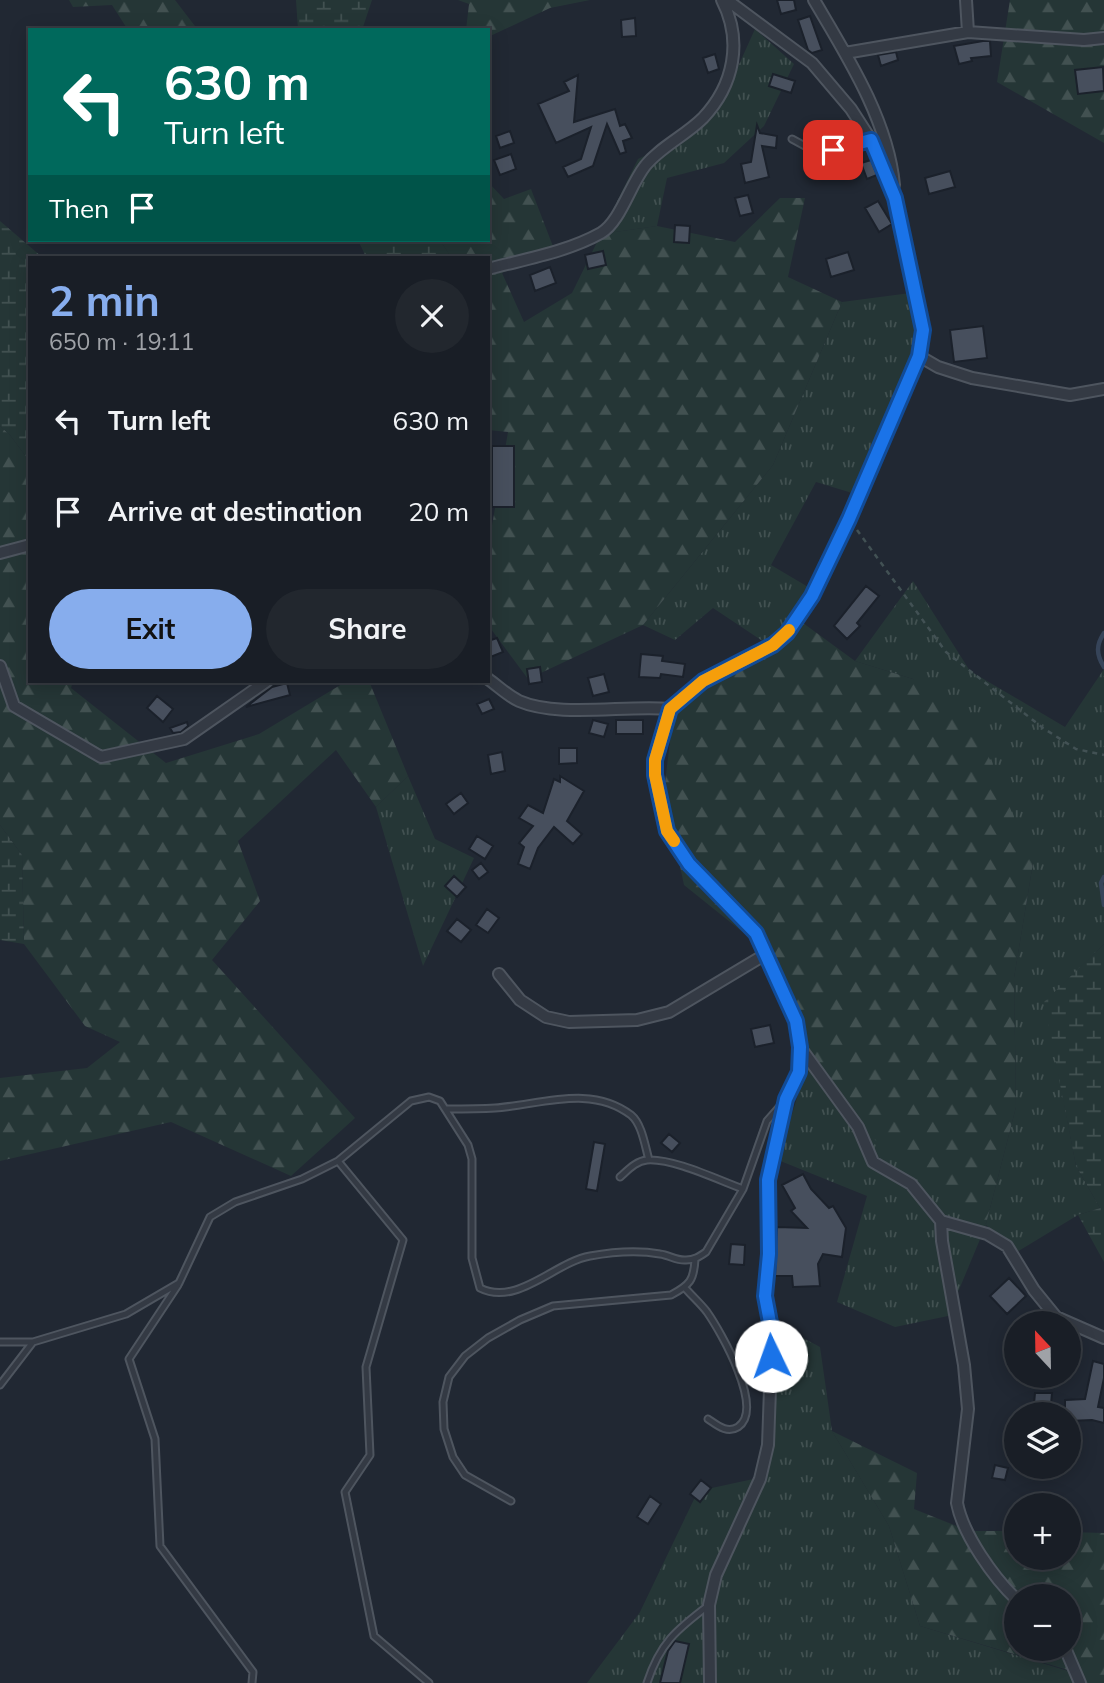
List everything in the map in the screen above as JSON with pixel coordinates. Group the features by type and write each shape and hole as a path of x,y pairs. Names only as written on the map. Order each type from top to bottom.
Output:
{"street":[{"path":"725,0 812,63 851,108 871,140 895,198"},
{"path":"490,268 567,247 602,232 612,224 631,185 646,164 702,118 723,91 733,68 735,50 725,0"},
{"path":"710,1683 709,1605 716,1575 760,1479 768,1446 772,1333 765,1296 769,1254 768,1180 786,1099 799,1072 800,1047 796,1021 756,933 689,864 667,831 655,775 655,760 670,709 703,681 773,645 787,633 812,596 849,519 919,356 923,330 895,198 888,147 845,53 814,0"},
{"path":"966,0 968,32"},
{"path":"845,53 968,32 1084,40 1104,38"},
{"path":"919,356 938,367 972,378 1070,395 1104,389"},
{"path":"0,553 28,546"},
{"path":"0,666 14,706 100,757 184,739 264,683"},
{"path":"490,680 517,699 559,710 642,707 670,709"},
{"path":"499,974 520,1000 546,1017 569,1022 637,1020 669,1012 766,954"},
{"path":"800,1047 858,1127 873,1162 911,1184 941,1221 987,1234 1006,1246 1034,1290 1056,1317 1104,1338"},
{"path":"941,1221 942,1241 964,1365 968,1409 957,1503 975,1544 1004,1588"},
{"path":"1071,1661 1080,1683"}],"lane":[{"path":"792,139 816,152 850,147 871,140"},
{"path":"252,1683 253,1672 160,1546 155,1438 129,1359 179,1283 210,1217 235,1202 302,1178 338,1161 411,1101 429,1097 440,1101 446,1109 468,1145 472,1159 472,1258 480,1288 488,1292 520,1289 566,1264 588,1256 625,1252 660,1254 684,1261 695,1259 706,1252 743,1189 767,1121 786,1099"},
{"path":"446,1109 495,1108 577,1097 601,1100 632,1116 641,1132 649,1160"},
{"path":"620,1177 637,1163 649,1160 681,1166 743,1189"},
{"path":"338,1161 403,1240 366,1367 370,1455 345,1492 374,1636 429,1683"},
{"path":"511,1501 465,1475 453,1457 444,1429 443,1402 449,1377 464,1356 488,1338 520,1320 553,1306 671,1295 685,1288 694,1276 695,1259"},
{"path":"0,1342 33,1342 126,1314 179,1283"},
{"path":"685,1288 707,1312 737,1366 748,1406 746,1418 730,1429 720,1427 709,1419"},
{"path":"0,1385 33,1342"},
{"path":"647,1683 655,1658 668,1639 709,1605"}],"path":[{"path":"849,519 946,652 1043,727 1076,749 1104,755"}],"green space":[{"path":"69,0 175,0 196,28 127,28 112,5 73,7"},
{"path":"296,0 372,0 363,28 298,28"},
{"path":"458,0 590,0 550,8 490,36 490,28 466,28 469,4"},
{"path":"1010,0 1104,0 1104,143 997,82"},
{"path":"755,29 794,64 764,126 724,163 667,178 657,226 601,234 638,159 695,131 732,80"},
{"path":"490,184 504,199 531,189 554,249 502,273 524,322 572,293 601,234 657,226 735,242 780,198 805,198 788,277 842,302 773,465 643,625 528,679 490,628 490,537 508,432 490,430 490,256 450,256 441,242 490,242"},
{"path":"0,221 41,256 28,256 28,459 0,426"},
{"path":"359,242 441,242 450,256 366,256"},
{"path":"918,292 923,328 862,496 816,482 771,565 820,594 803,623 770,646 713,608 675,640 643,625 773,465 842,302"},
{"path":"0,426 28,459 28,683 72,683 71,688 166,763 259,734 344,683 370,683 408,776 376,807 336,750 238,841 260,901 212,960 355,1118 291,1176 171,1122 0,1161 0,1078 87,1068 120,1042 85,1026 24,944 22,855 0,825"},
{"path":"913,581 970,671 1065,727 1104,669 1104,944 1045,1002 1076,1166 1100,1208 1078,1215 1015,1253 986,1225 948,1316 895,1327 837,1302 867,1196 778,1160 808,1062 986,1224 1016,1107 1014,978 1033,863 913,679 855,661"},
{"path":"803,623 855,661 913,679 980,736 1033,863 1014,978 1016,1107 986,1224 854,1124 808,1062 770,954 684,885 664,791 674,709"},
{"path":"408,776 435,839 474,858 423,966 376,807"},
{"path":"0,825 22,855 24,944 0,940"},
{"path":"1104,944 1104,1262 1078,1215 1100,1208 1076,1166 1044,1002"},
{"path":"779,1325 820,1347 832,1431 889,1526 920,1626 1004,1652 1004,1661 1035,1661 1078,1674 1079,1683 587,1683 640,1612 698,1491 758,1478"},
{"path":"832,1431 917,1473 914,1509 969,1531 1004,1531 1004,1570 1081,1570 1081,1532 1104,1533 1104,1683 1079,1683 1078,1673 1038,1661 1081,1661 1081,1584 1004,1584 1004,1651 920,1626 889,1526"}],"building":[{"path":"777,0 794,0 796,10 781,14"},
{"path":"810,16 822,50 812,53 808,50 798,20"},
{"path":"635,18 636,36 622,37 621,20"},
{"path":"990,41 991,56 971,58 972,61 959,64 954,46"},
{"path":"896,52 898,60 881,66 878,55"},
{"path":"715,54 719,69 708,73 703,58"},
{"path":"1103,67 1104,91 1078,94 1075,70"},
{"path":"773,74 795,81 791,93 769,86"},
{"path":"578,75 574,122 615,109 620,126 625,124 632,138 623,141 626,152 620,154 607,124 593,166 568,177 563,167 581,159 591,127 556,143 538,104 569,91 564,82"},
{"path":"757,125 760,133 777,136 776,148 762,146 769,177 745,183 741,164 751,162"},
{"path":"510,131 514,143 500,148 496,136"},
{"path":"511,154 516,169 500,175 494,160"},
{"path":"871,160 877,175 867,179 861,163"},
{"path":"950,171 955,187 929,194 925,178"},
{"path":"748,195 753,213 740,216 735,198"},
{"path":"878,201 892,224 879,232 865,208"},
{"path":"675,225 690,226 689,243 674,242"},
{"path":"603,251 606,265 588,269 585,255"},
{"path":"848,252 854,270 831,277 826,259"},
{"path":"550,267 556,283 535,291 530,275"},
{"path":"983,326 987,358 954,362 950,330"},
{"path":"492,446 514,446 514,507 492,507"},
{"path":"866,586 879,596 857,623 860,626 847,639 834,626"},
{"path":"497,638 503,652 490,657 490,640"},
{"path":"641,654 663,656 662,661 685,664 683,677 661,674 660,678 639,677"},
{"path":"540,667 542,682 529,684 527,669"},
{"path":"604,674 609,692 593,696 588,678"},
{"path":"287,683 290,695 246,707 272,687"},
{"path":"157,696 173,709 163,722 147,708"},
{"path":"489,699 494,709 482,714 477,704"},
{"path":"593,720 608,724 604,737 589,733"},
{"path":"616,720 643,720 643,734 616,734"},
{"path":"187,722 188,726 181,732 173,733 170,728"},
{"path":"559,748 577,748 577,763 559,764"},
{"path":"502,752 505,771 491,774 488,755"},
{"path":"560,776 584,791 567,821 582,834 573,844 554,827 538,848 530,869 518,864 524,847 519,843 533,826 519,818 528,805 543,813 554,779 560,782"},
{"path":"461,793 468,803 454,814 446,804"},
{"path":"477,836 493,846 485,859 469,849"},
{"path":"481,863 488,872 479,879 472,870"},
{"path":"454,876 466,887 457,897 445,886"},
{"path":"487,909 499,918 488,933 476,925"},
{"path":"457,919 471,930 461,942 447,931"},
{"path":"770,1025 774,1043 755,1047 751,1029"},
{"path":"669,1134 680,1143 672,1152 661,1143"},
{"path":"594,1142 605,1144 597,1191 586,1189"},
{"path":"803,1174 811,1189 829,1208 833,1206 846,1228 842,1257 823,1254 818,1264 820,1286 793,1287 792,1276 775,1276 777,1227 807,1228 791,1211 795,1208 782,1185"},
{"path":"731,1244 745,1245 744,1265 729,1264"},
{"path":"1009,1278 1026,1296 1010,1311 1004,1311 990,1296"},
{"path":"1093,1361 1104,1364 1098,1407 1104,1408 1104,1423 1081,1420 1081,1402 1065,1402 1085,1399"},
{"path":"1035,1393 1052,1393 1051,1402 1034,1402"},
{"path":"995,1465 1004,1467 1005,1480 992,1478"},
{"path":"701,1480 711,1488 700,1502 690,1494"},
{"path":"650,1496 661,1504 648,1524 637,1517"},
{"path":"675,1641 689,1644 680,1683 660,1683 668,1651"}],"waterway":[{"path":"1104,633 1098,650 1104,667"},
{"path":"1104,877 1101,883 1104,905"}],"slow traffic":[{"path":"674,841 667,831 655,775 655,760 670,709 703,681 773,645 789,630"}],"route":[{"path":"771,1356 772,1333 765,1296 769,1254 768,1180 786,1099 799,1072 800,1047 796,1021 756,933 689,864 667,831 655,775 655,760 670,709 703,681 773,645 787,633 812,596 849,519 919,356 923,330 895,198 871,140 833,150"}]}
